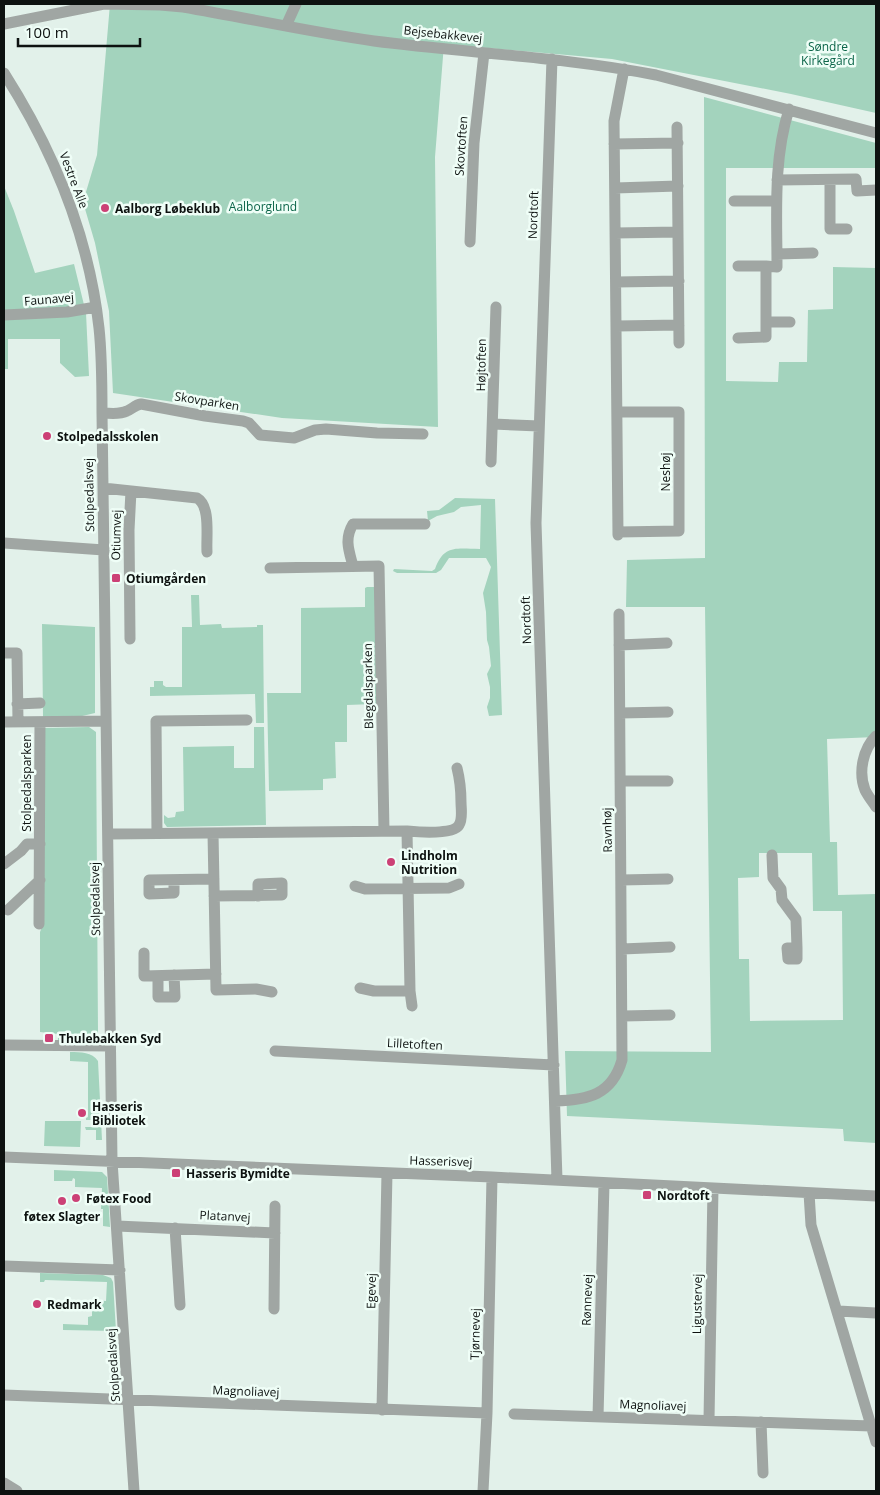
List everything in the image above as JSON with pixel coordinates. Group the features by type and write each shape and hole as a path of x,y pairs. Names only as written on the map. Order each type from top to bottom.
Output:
{"street":[{"name":"Bejsebakkevej","path":"4,24 61,8 104,4 183,7 373,40 624,68 789,109 876,133"},
{"path":"286,26 296,4"},
{"name":"Skovtoften","path":"470,242 474,143 484,53"},
{"name":"Nordtoft","path":"552,59 536,522 557,1180"},
{"name":"Neshøj","path":"618,412 679,412 679,532 618,533 614,144 615,111 624,68"},
{"name":"Vestre Alle","path":"4,73 32,121 62,184 82,241 96,307"},
{"path":"738,266 778,267 777,180 781,141 789,109"},
{"path":"677,127 679,343"},
{"path":"614,144 678,143"},
{"path":"777,180 856,180 857,191 876,190"},
{"path":"830,180 830,229 847,229"},
{"path":"615,188 678,186"},
{"path":"734,201 776,201"},
{"path":"616,234 678,232"},
{"path":"778,254 813,253"},
{"path":"738,338 766,337 766,266"},
{"path":"616,282 679,281"},
{"name":"Faunavej","path":"4,315 59,313 96,307"},
{"name":"Stolpedalsvej","path":"96,307 101,351 112,1161 134,1491"},
{"name":"Højtoften","path":"491,462 496,307"},
{"path":"766,322 790,322"},
{"path":"617,326 679,325"},
{"name":"Skovparken","path":"102,412 116,414 126,412 141,404 205,416 243,420 249,423 260,435 294,438 315,430 326,429 423,434"},
{"path":"493,424 540,426"},
{"path":"103,488 197,498 202,501 206,508 207,552"},
{"name":"Otiumvej","path":"130,639 129,530 131,491"},
{"path":"353,566 347,543 348,532 353,524 425,524"},
{"path":"4,543 104,550"},
{"name":"Blegdalsparken","path":"270,568 379,566 384,831"},
{"name":"Ravnhøj","path":"555,1101 576,1100 589,1097 604,1090 614,1079 622,1060 619,614"},
{"path":"619,645 667,643"},
{"name":"Stolpedalsparken","path":"4,653 17,653 18,722"},
{"path":"18,704 40,703"},
{"path":"620,713 668,712"},
{"name":"Stolpedalsparken","path":"4,722 106,720"},
{"path":"157,833 156,721 248,720"},
{"name":"Stolpedalsparken","path":"40,722 40,924"},
{"path":"876,736 870,742 864,754 862,772 865,790 876,807"},
{"path":"108,834 448,832 455,830 460,825 461,818 461,781 457,768"},
{"path":"620,781 668,780"},
{"path":"407,831 410,991 412,1006"},
{"path":"213,833 216,990 256,989 272,992"},
{"name":"Stolpedalsparken","path":"4,864 27,844 40,844"},
{"path":"772,855 773,878 781,889 782,900 796,919 797,948"},
{"path":"174,880 214,879"},
{"path":"622,880 668,879"},
{"path":"8,910 40,880"},
{"path":"355,886 365,890 449,888 459,884"},
{"path":"214,896 258,896"},
{"path":"622,948 670,947"},
{"path":"144,953 144,976 216,974"},
{"path":"158,976 158,997 175,997 174,975"},
{"path":"360,988 374,991 410,991"},
{"path":"623,1016 670,1015"},
{"path":"4,1045 110,1046"},
{"name":"Lilletoften","path":"275,1051 554,1065"},
{"name":"Hasserisvej","path":"4,1157 492,1177 876,1196"},
{"name":"Egevej","path":"382,1410 387,1173"},
{"name":"Tjørnevej","path":"483,1491 487,1413 492,1177"},
{"name":"Rønnevej","path":"598,1417 604,1183"},
{"name":"Ligustervej","path":"709,1420 713,1188"},
{"path":"809,1193 811,1225 876,1442"},
{"path":"274,1309 275,1206"},
{"name":"Platanvej","path":"117,1226 275,1232"},
{"path":"175,1228 180,1305"},
{"path":"4,1266 120,1270"},
{"path":"838,1311 876,1313"},
{"name":"Magnoliavej","path":"4,1395 487,1413"},
{"name":"Magnoliavej","path":"514,1414 871,1426"},
{"path":"761,1422 763,1473"},
{"path":"4,1483 17,1491"}],"green space":[{"name":"Aalborglund","path":"110,4 876,4 876,113 791,94 612,59 444,44 435,157 438,427 282,418 113,393 109,311 95,243 83,202 97,155"},
{"path":"704,97 876,143 876,168 726,168 726,381 778,382 779,362 807,362 808,310 833,309 833,267 876,268 876,737 827,739 830,842 837,842 838,895 876,894 876,1143 844,1141 843,1129 567,1116 565,1051 711,1052 705,607 626,607 627,560 705,558","holes":["759,853 812,853 813,911 842,911 843,1020 750,1021 749,959 739,959 738,878 759,877"]},
{"path":"4,186 35,273 74,264 86,313 89,376 75,377 60,363 60,339 8,339 8,369 4,369"},
{"path":"455,498 495,499 502,715 489,716 487,707 490,698 490,687 487,674 491,666 483,593 491,567 486,558 449,558 441,570 436,573 397,573 393,571 394,569 432,571 447,552 458,549 480,549 481,505 461,507 454,512 437,516 428,521 427,511 439,510"},
{"path":"375,587 378,711 375,711 374,704 347,705 347,742 335,742 336,778 323,779 323,790 269,791 267,693 301,693 301,608 365,607 365,588"},
{"path":"191,595 199,595 200,625 221,624 222,628 257,627 257,625 263,625 264,723 256,723 255,694 150,696 150,687 154,687 154,681 163,681 163,685 166,687 182,687 182,627 192,627"},
{"path":"42,624 95,627 95,713 78,717 43,717"},
{"path":"89,727 96,732 98,1033 86,1041 58,1041 58,1034 40,1032 40,932 44,922 44,728"},
{"path":"254,727 264,727 266,825 167,827 164,823 164,815 168,818 175,817 176,812 184,811 183,747 234,746 234,768 254,768"},
{"path":"70,1052 89,1054 98,1061 102,1140 96,1140 96,1130 86,1130 85,1127 91,1127 91,1120 86,1120 88,1117 88,1062 70,1061"},
{"path":"45,1121 81,1121 80,1147 44,1146"},
{"path":"54,1170 102,1172 107,1177 110,1227 103,1226 103,1209 101,1209 102,1188 75,1187 75,1179 73,1178 72,1181 54,1181"},
{"path":"40,1273 103,1275 111,1278 113,1282 116,1331 63,1330 63,1324 88,1325 88,1317 92,1316 92,1300 106,1301 107,1282 45,1280 40,1282"}],"place":[{"name":"Aalborg Løbeklub","path":"105,208"},
{"name":"Stolpedalsskolen","path":"47,436"},
{"name":"Otiumgården","path":"116,578"},
{"name":"Lindholm Nutrition","path":"391,862"},
{"name":"Thulebakken Syd","path":"49,1038"},
{"name":"Hasseris Bibliotek","path":"82,1113"},
{"name":"Hasseris Bymidte","path":"176,1173"},
{"name":"Nordtoft","path":"647,1195"},
{"name":"Føtex Food","path":"76,1198"},
{"name":"føtex Slagter","path":"62,1201"},
{"name":"Redmark","path":"37,1304"}],"park label":[{"name":"Søndre Kirkegård","path":"828,53"}]}
